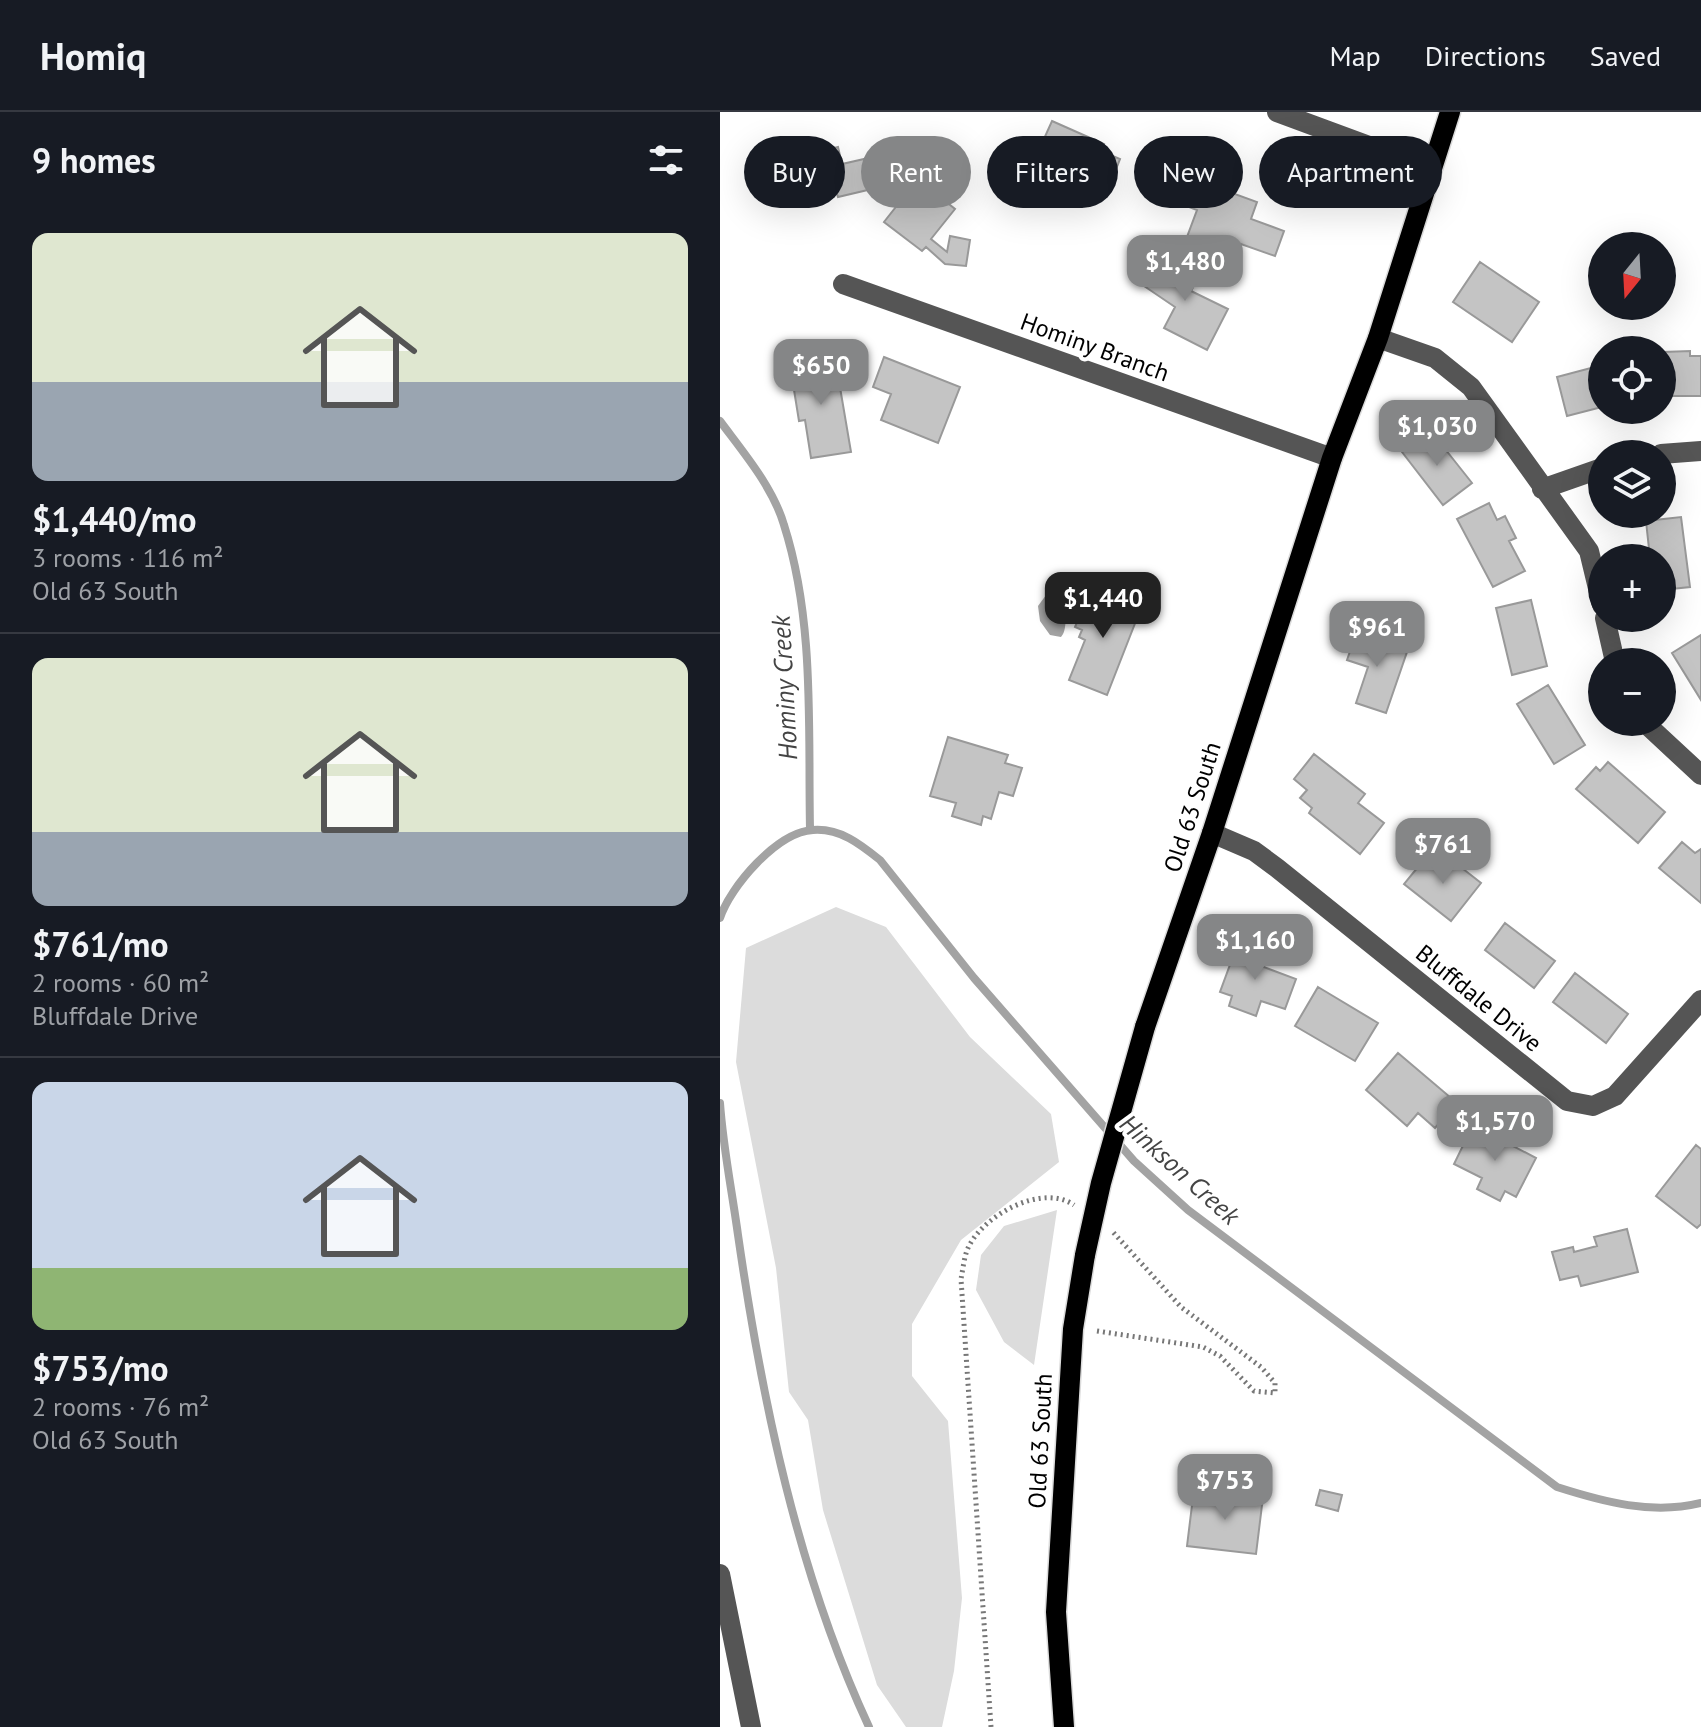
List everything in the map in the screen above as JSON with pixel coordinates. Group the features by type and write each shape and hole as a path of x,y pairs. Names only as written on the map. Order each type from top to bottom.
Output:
{"main road":[{"name":"Old 63 South","path":"1442,136 1450,112"},
{"name":"Old 63 South","path":"1064,1727 1056,1612 1073,1329 1101,1183 1145,1027 1212,833 1332,458 1378,338 1419,208"}],"street":[{"path":"1277,112 1342,136"},
{"name":"Hominy Branch","path":"843,284 1332,458"},
{"path":"1378,338 1421,351 1453,369 1471,387 1588,550"},
{"path":"1676,453 1701,451"},
{"path":"1542,489 1588,473"},
{"path":"1659,736 1701,775"},
{"name":"Bluffdale Drive","path":"1212,833 1254,851 1277,868 1567,1101 1593,1106 1615,1096 1701,1000"},
{"path":"720,1574 751,1727"}],"shaded area":[{"path":"1049,591 1063,594 1068,604 1061,637 1050,635 1040,621 1038,606"},
{"path":"836,907 886,927 970,1037 1051,1114 1059,1162 961,1240 912,1324 912,1376 948,1421 962,1598 954,1671 942,1727 906,1727 877,1685 823,1510 808,1420 789,1392 776,1268 736,1062 746,948"},
{"path":"1057,1210 1034,1365 1004,1342 976,1290 981,1255 1004,1226"}],"building":[{"path":"1052,121 1086,136 1045,136"},
{"path":"861,160 861,192 845,195 845,163"},
{"path":"1243,197 1257,202 1251,219 1284,231 1275,256 1241,244 1237,256 1187,237 1197,210 1192,208 1243,208"},
{"path":"895,208 954,208 931,239 947,252 950,236 970,240 966,266 945,264 926,247 922,251 884,222"},
{"path":"1160,254 1200,274 1191,291 1228,309 1207,350 1164,328 1175,307 1144,286"},
{"path":"1480,262 1539,302 1512,342 1453,302"},
{"path":"1690,351 1690,356 1701,356 1701,396 1676,396 1676,352"},
{"path":"884,357 960,387 938,443 881,420 891,394 873,387"},
{"path":"835,358 851,452 811,458 805,420 799,421 790,365"},
{"path":"1588,369 1588,411 1567,416 1557,377"},
{"path":"1430,430 1472,483 1443,505 1402,452"},
{"path":"1489,503 1497,520 1505,516 1516,538 1509,541 1525,571 1493,587 1457,519"},
{"path":"1681,517 1690,587 1676,588 1676,544 1648,544 1647,528 1676,528 1676,518"},
{"path":"1091,588 1141,608 1107,695 1069,680 1085,640 1079,637 1082,630 1075,627"},
{"path":"1531,600 1547,666 1512,675 1496,608"},
{"path":"1357,631 1408,649 1386,713 1356,703 1368,667 1347,660"},
{"path":"1701,635 1701,700 1676,659 1676,651"},
{"path":"1548,685 1585,745 1554,764 1517,704"},
{"path":"948,737 1008,755 1005,763 1022,768 1013,796 999,792 991,819 983,816 981,825 952,816 956,803 930,796"},
{"path":"1314,754 1365,794 1358,803 1384,823 1360,854 1309,813 1312,808 1300,798 1307,790 1294,779"},
{"path":"1608,762 1665,812 1638,843 1576,789 1596,767 1600,771"},
{"path":"1682,842 1695,853 1701,849 1701,903 1659,868"},
{"path":"1427,856 1445,870 1453,861 1481,883 1451,921 1404,884"},
{"path":"1505,923 1555,961 1534,988 1485,950"},
{"path":"1238,943 1266,953 1261,966 1296,979 1285,1009 1261,1001 1256,1016 1229,1006 1232,996 1220,992"},
{"path":"1575,973 1628,1014 1606,1043 1553,1002"},
{"path":"1318,987 1378,1023 1355,1061 1295,1026"},
{"path":"1398,1053 1457,1103 1435,1128 1418,1113 1407,1126 1366,1090"},
{"path":"1473,1125 1536,1158 1516,1197 1505,1191 1500,1201 1477,1189 1482,1178 1454,1164"},
{"path":"1696,1145 1701,1149 1701,1224 1697,1228 1656,1196"},
{"path":"1627,1229 1638,1272 1581,1286 1578,1276 1560,1280 1552,1252 1573,1247 1574,1252 1597,1246 1594,1237"},
{"path":"1194,1489 1263,1497 1256,1554 1187,1546"},
{"path":"1320,1490 1342,1495 1338,1511 1316,1505"}],"waterway":[{"name":"Hominy Creek","path":"720,421 773,497 794,562 801,599 808,676 810,829"},
{"name":"Hinkson Creek","path":"720,918 744,877 785,840 799,833 823,830 841,834 857,843 880,860 974,978 1134,1161 1188,1210 1557,1487 1628,1505 1664,1508 1701,1503"},
{"name":"Hinkson Creek","path":"720,1103 748,1298 786,1486 822,1609 869,1727"}]}
